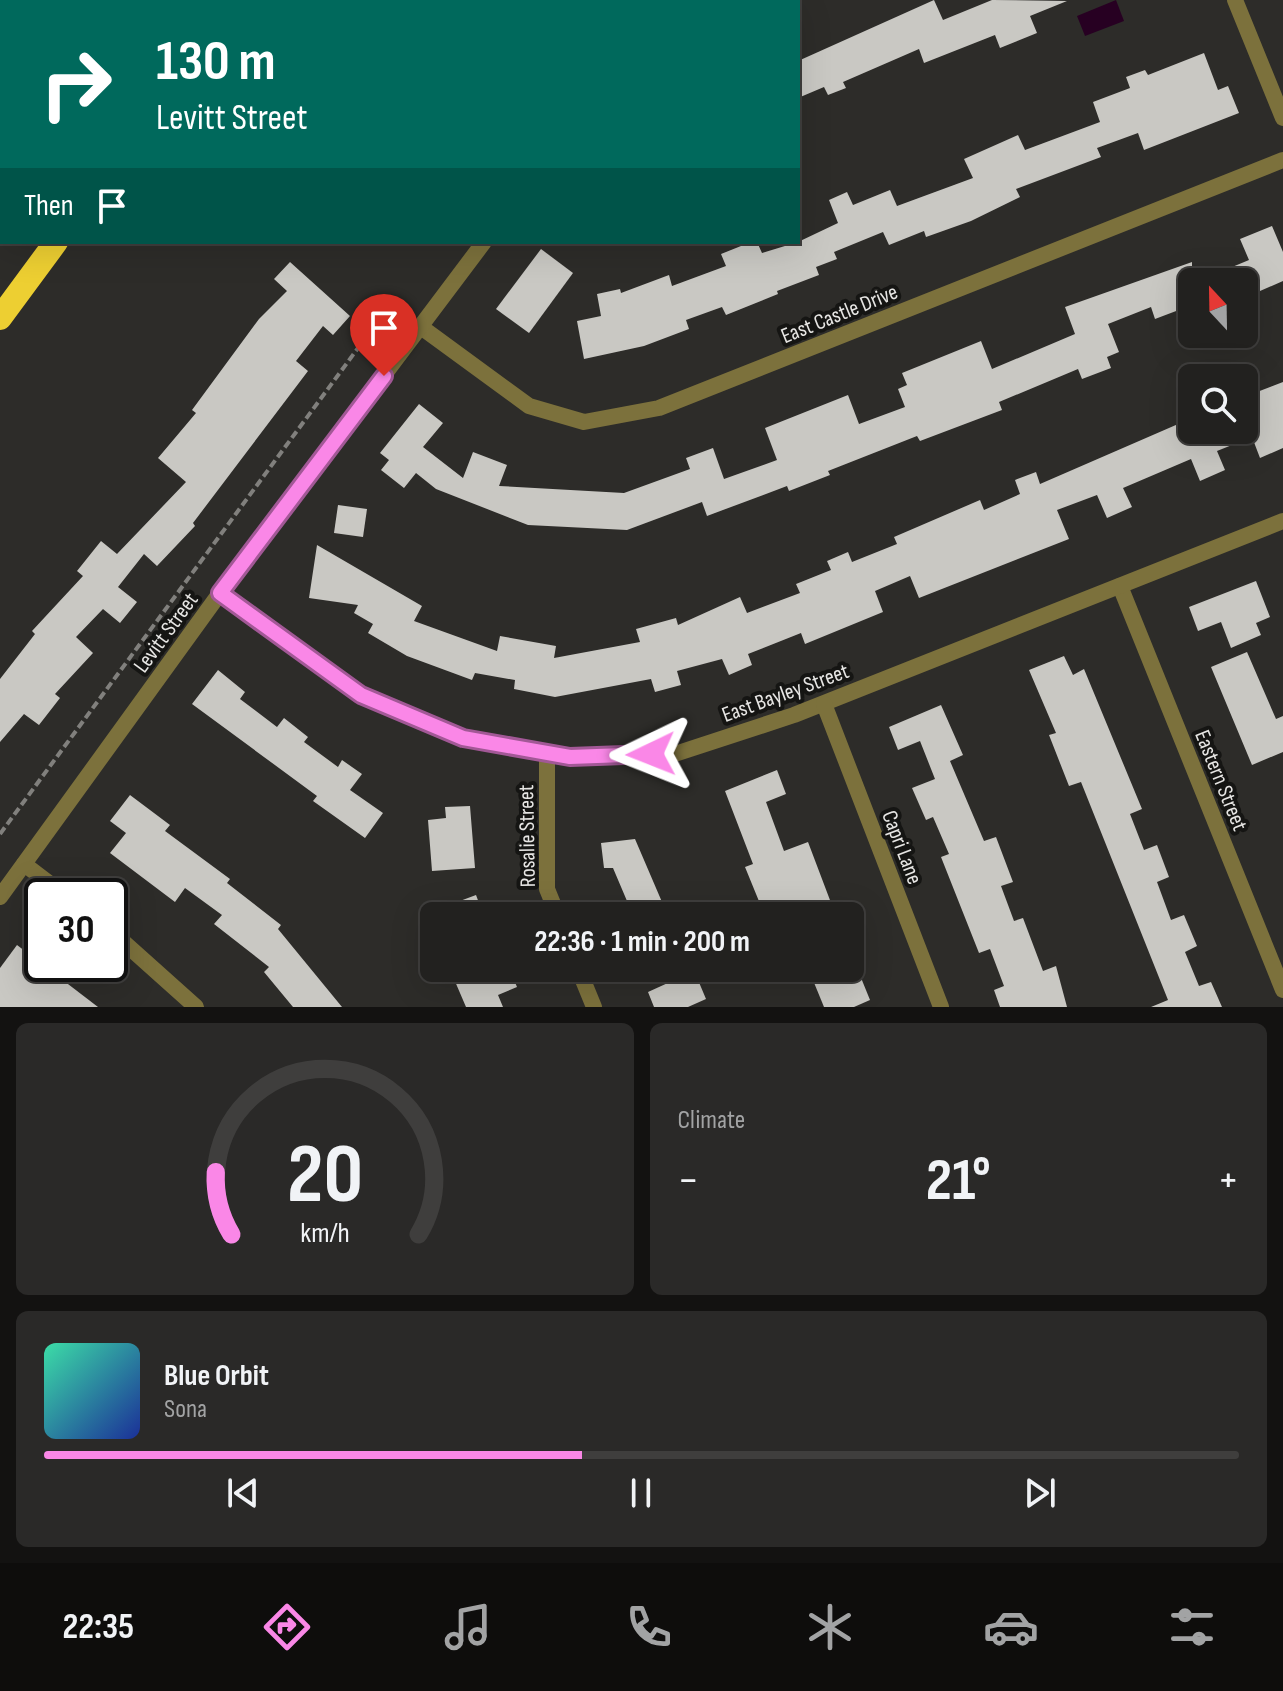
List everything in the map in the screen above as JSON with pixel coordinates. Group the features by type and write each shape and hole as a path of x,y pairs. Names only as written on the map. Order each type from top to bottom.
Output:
{"highway":[{"path":"0,318 55,244"}],"street":[{"path":"1235,0 1283,118"},
{"name":"East Castle Drive","path":"421,327 529,406 584,422 659,408 1283,160"},
{"name":"Levitt Street","path":"0,897 220,593 483,244"},
{"name":"East Bayley Street","path":"220,593 361,695 463,738 570,757 678,753 824,704 1283,521"},
{"name":"Eastern Street","path":"1120,586 1283,990"},
{"name":"Capri Lane","path":"824,704 941,1007"},
{"name":"Rosalie Street","path":"547,752 547,889 552,902"},
{"path":"24,864 42,878"},
{"path":"128,944 196,1007"},
{"path":"584,982 594,1007"}],"path":[{"path":"0,834 361,344"}],"shaded area":[{"path":"1116,0 1124,21 1085,36 1077,16"}],"building":[{"path":"934,0 943,20 992,0 1067,1 1030,16 1037,33 1000,48 995,35 924,63 919,49 843,82 846,88 828,95 824,87 800,97 800,60"},
{"path":"1204,53 1218,90 1228,86 1239,113 1144,150 1138,133 1097,148 1101,157 1016,189 1020,197 971,221 926,237 924,231 889,245 883,232 834,252 837,259 816,267 819,275 777,291 778,294 726,315 722,307 686,320 689,329 644,346 584,359 577,321 601,316 597,294 620,289 621,293 669,275 672,286 726,266 721,254 746,244 758,244 762,253 800,244 800,241 838,223 829,200 847,192 853,205 890,190 897,206 973,178 964,159 1018,135 1025,150 1100,122 1093,102 1130,88 1126,77 1145,70 1148,75"},
{"path":"1272,226 1283,252 1283,281 1258,292 1258,268 1230,268 1249,260 1240,239"},
{"path":"541,249 573,273 529,333 496,309"},
{"path":"290,262 350,316 333,335 323,326 296,361 308,371 193,523 195,526 157,566 144,554 118,587 137,602 120,623 103,609 76,637 93,653 55,694 60,698 39,725 24,714 0,742 0,679 35,634 32,631 83,576 77,571 101,541 117,554 186,482 158,458 196,413 192,410 259,319 287,291 274,279"},
{"path":"1192,262 1192,268 1178,268 1178,310 1155,319 1151,307 1108,324 1119,352 1107,357 1111,368 1082,379 1078,369 999,402 1002,410 920,441 917,436 828,471 830,475 789,491 787,486 707,516 702,502 627,530 528,525 436,489 416,473 404,488 381,470 389,460 380,453 419,404 443,423 423,447 463,478 473,452 507,465 499,486 624,493 690,469 686,458 713,448 724,479 777,460 765,428 848,395 859,424 905,407 898,389 907,385 902,373 981,341 992,369 1075,334 1065,307"},
{"path":"1283,382 1283,448 1260,458 1255,444 1258,444 1258,392"},
{"path":"1178,424 1178,444 1234,444 1217,451 1225,470 1200,481 1191,459 1123,488 1132,507 1107,518 1097,495 1057,510 1069,539 919,598 910,576 875,591 883,612 805,644 801,633 748,654 752,665 729,675 722,659 677,671 681,685 655,692 651,679 555,697 514,689 515,680 475,673 472,680 407,656 368,633 373,624 354,613 358,605 309,598 317,545 422,606 414,621 497,651 500,636 556,646 554,658 640,642 636,629 676,618 678,625 740,597 747,613 800,593 796,584 831,570 827,561 848,552 852,562 897,544 894,537 980,500 984,510 1020,494 1015,480 1036,472 1040,484"},
{"path":"338,505 367,509 363,537 334,533"},
{"path":"1256,581 1270,617 1256,623 1261,635 1231,648 1221,622 1198,631 1189,607"},
{"path":"1247,652 1276,719 1283,716 1283,752 1252,765 1211,667"},
{"path":"1064,656 1073,675 1084,669 1142,809 1130,814 1144,850 1157,845 1169,877 1157,882 1171,920 1184,915 1197,946 1185,952 1199,986 1211,982 1222,1007 1151,1007 1168,1000 1081,782 1069,786 1049,735 1056,733 1029,670"},
{"path":"218,670 245,692 240,699 277,727 284,718 308,737 304,742 338,767 342,760 362,774 350,790 383,813 365,838 313,801 317,796 192,704"},
{"path":"941,705 963,755 950,761 984,841 996,837 1013,882 1001,886 1014,921 1023,918 1043,971 1056,966 1067,1007 1000,1007 994,990 1004,986 990,949 979,953 941,857 949,854 933,817 926,820 912,788 935,779 920,741 898,750 889,727"},
{"path":"777,770 786,794 766,802 784,851 808,842 831,902 759,902 745,867 753,864 725,791"},
{"path":"130,795 170,825 165,831 230,879 227,883 281,925 278,929 342,1007 293,1007 264,972 269,967 214,924 222,915 185,888 175,902 110,853 126,833 110,821"},
{"path":"470,806 475,868 432,871 428,820 446,818 445,807"},
{"path":"635,839 662,902 625,902 627,901 613,868 604,868 601,843"},
{"path":"476,895 479,902 457,902"},
{"path":"17,945 24,950 24,982 65,982 98,1007 0,1007 0,968"},
{"path":"455,982 515,982 517,987 498,995 503,1007 466,1007"},
{"path":"670,982 699,982 706,999 688,1007 654,1007 648,992"},
{"path":"814,982 863,982 870,1000 854,1007 824,1007"}],"route":[{"path":"384,376 220,593 361,695 463,738 570,757 651,754"}]}
